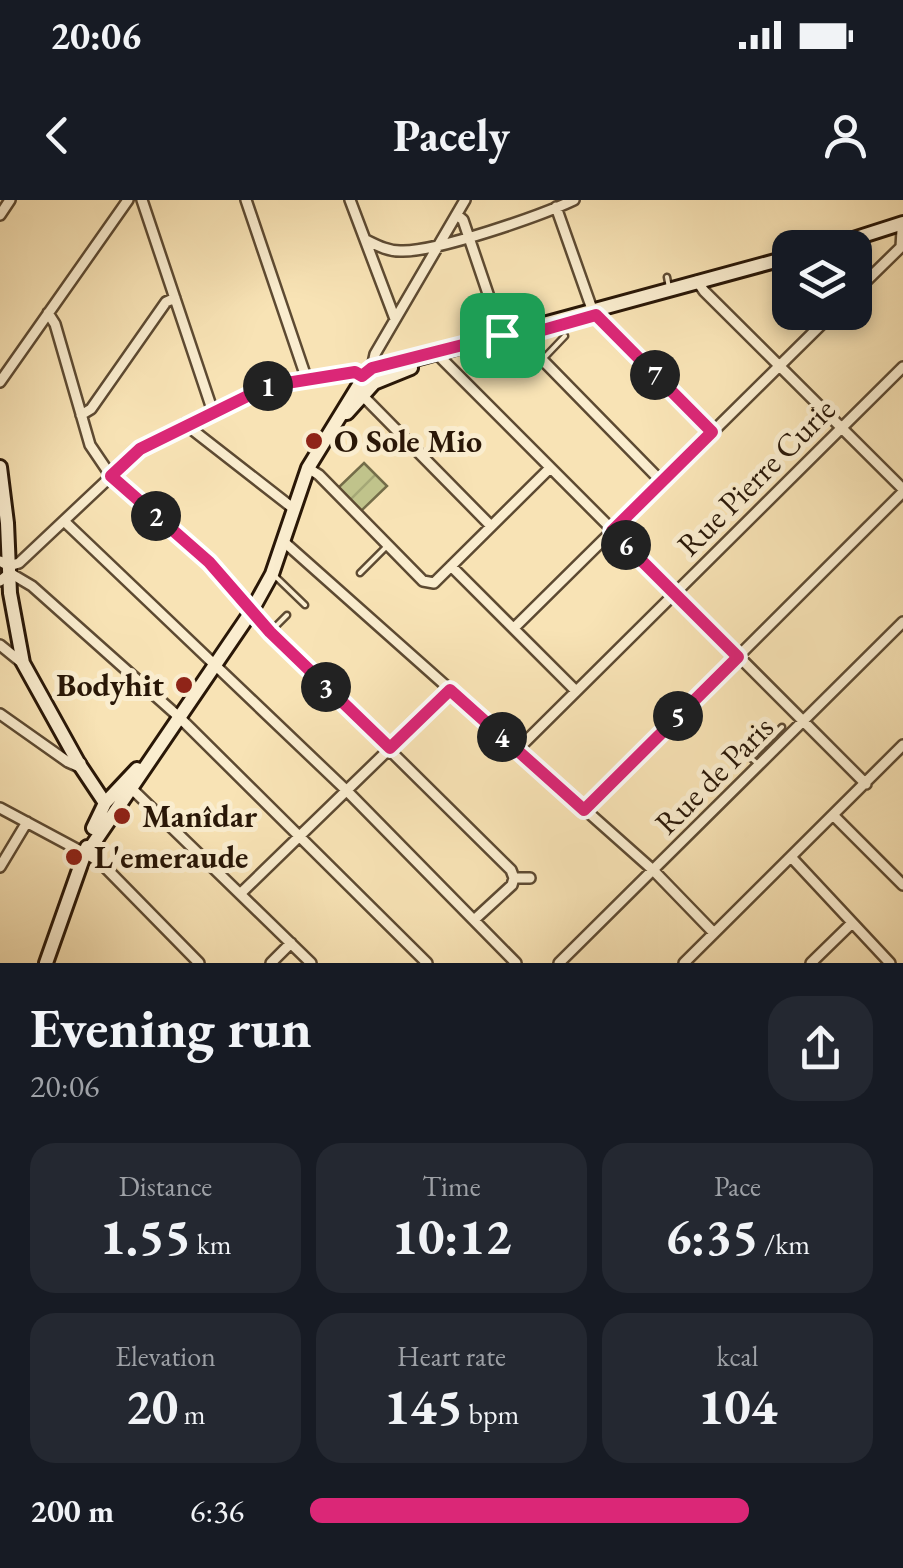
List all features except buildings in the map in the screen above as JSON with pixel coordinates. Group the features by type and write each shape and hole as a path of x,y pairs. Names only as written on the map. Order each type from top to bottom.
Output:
{"main road":[{"path":"872,235 903,227"},
{"path":"872,239 903,227"},
{"path":"370,376 442,360 503,338 731,272 772,264"},
{"path":"311,470 370,376 476,342 520,337 668,283 718,282 772,266"},
{"path":"442,360 444,355 476,342"},
{"path":"87,853 88,839 180,717 251,612 272,574 311,470 362,395 370,376"},
{"path":"0,468 5,570 23,662 82,762 117,797"},
{"path":"50,958 87,853 117,797 156,749"}],"street":[{"path":"0,215 10,200"},
{"path":"0,382 128,200"},
{"path":"142,200 213,412"},
{"path":"246,200 307,380"},
{"path":"350,200 396,320"},
{"path":"5,570 20,564 140,449 184,424 268,386 355,372 370,376 376,354 465,200"},
{"path":"366,240 400,252 468,236 574,200"},
{"path":"556,207 594,312 712,432"},
{"path":"457,215 463,220 503,338"},
{"path":"872,275 901,247 903,227"},
{"path":"584,810 903,491 699,284"},
{"path":"81,415 91,410 166,302 175,298"},
{"path":"48,313 55,324 90,445 111,476 209,562 270,632 511,870 512,885 474,920"},
{"path":"514,628 816,330"},
{"path":"520,337 662,482"},
{"path":"442,360 866,784"},
{"name":"Rue Pierre Curie","path":"518,750 903,367"},
{"path":"362,395 491,526"},
{"path":"184,424 294,509"},
{"path":"311,470 422,581 434,583 549,469"},
{"path":"64,520 346,790 516,963"},
{"path":"284,541 653,870 714,934"},
{"path":"450,566 576,691"},
{"path":"5,570 32,586 180,717 427,963"},
{"name":"Rue de Paris","path":"560,963 903,622"},
{"path":"0,645 23,662"},
{"path":"241,893 450,690"},
{"path":"0,714 68,762 82,762"},
{"path":"684,963 900,753"},
{"path":"117,797 241,893 310,963"},
{"path":"0,808 99,861 200,963"},
{"path":"833,815 903,885"},
{"path":"0,867 26,822"},
{"path":"790,857 890,963"},
{"path":"514,878 530,878"},
{"path":"812,963 852,923"},
{"path":"271,963 291,943"}],"lane":[{"path":"718,282 731,272"},
{"path":"541,362 565,336"},
{"path":"360,572 388,545"},
{"path":"272,574 306,604"},
{"path":"270,632 287,614"},
{"path":"758,765 751,758 782,728"}],"green space":[{"path":"364,463 387,486 361,511 338,488"}],"place":[{"name":"O Sole Mio","path":"314,441"},
{"name":"Bodyhit","path":"184,685"},
{"name":"Manîdar","path":"122,816"},
{"name":"L'emeraude","path":"74,857"}],"route":[{"path":"596,315 712,432 612,531 738,657 584,810 450,690 390,748 270,632 209,562 111,476 140,449 184,424 268,386 355,372 362,376 372,368 502,335 504,341 596,315"}]}
